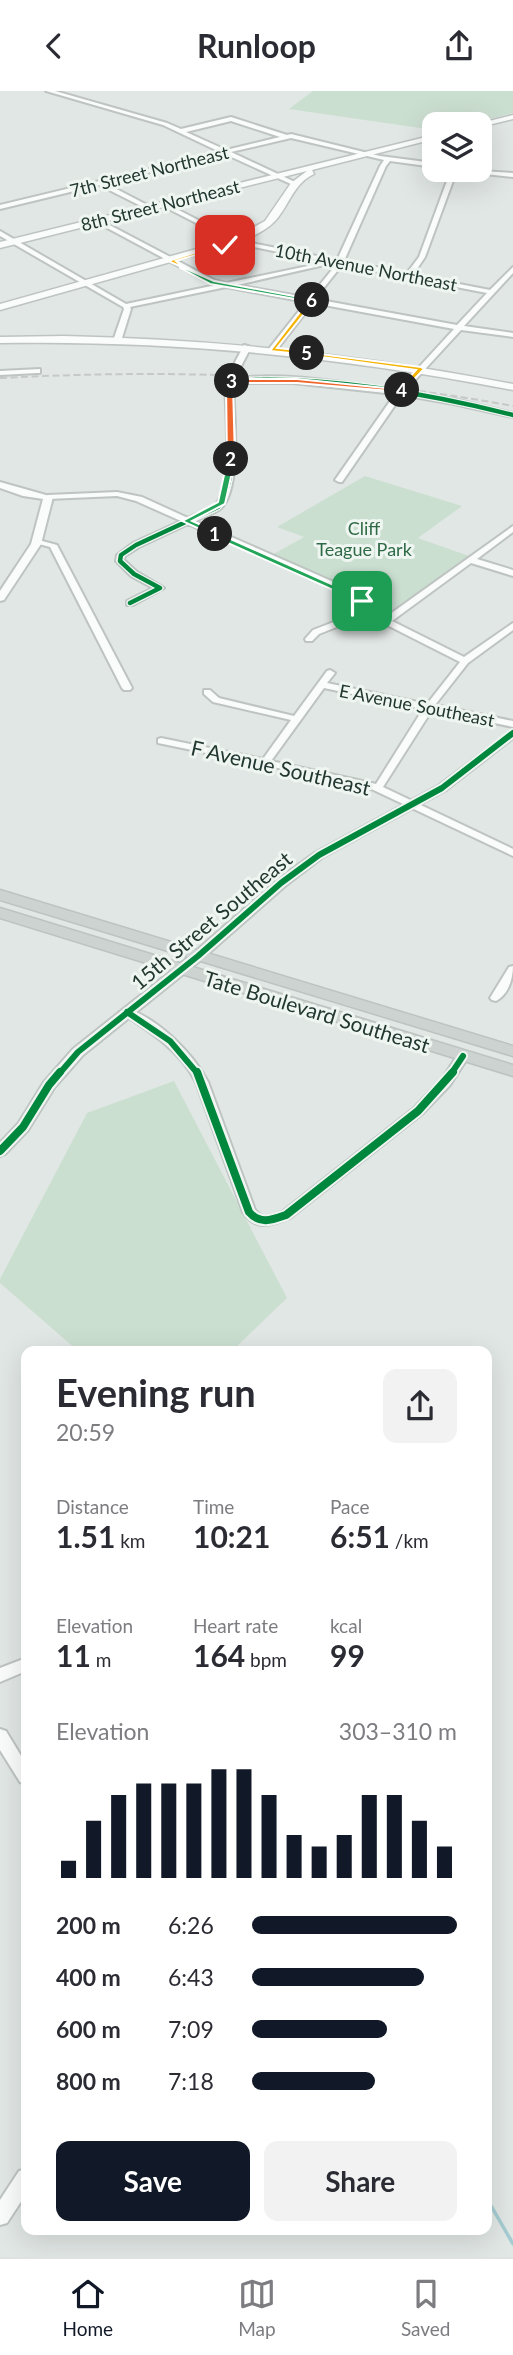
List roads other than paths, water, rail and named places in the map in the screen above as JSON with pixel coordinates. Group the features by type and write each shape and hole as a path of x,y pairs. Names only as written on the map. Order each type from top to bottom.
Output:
{"main road":[{"path":"492,122 513,117"},
{"path":"0,307 238,242 272,219 293,183 320,167 422,140"},
{"name":"8th Street Northeast","path":"0,245 320,167"},
{"path":"0,340 118,338 272,349 421,369 513,387"},
{"name":"Tate Boulevard Southeast","path":"0,895 513,1051"},
{"name":"Tate Boulevard Southeast","path":"0,913 513,1071"}],"street":[{"path":"49,91 153,120 293,183"},
{"path":"181,131 231,119 286,138"},
{"name":"7th Street Northeast","path":"0,207 298,136 365,155"},
{"path":"365,155 422,164"},
{"path":"272,349 341,262 376,181 388,160"},
{"path":"492,173 513,175"},
{"path":"409,276 422,257 450,182"},
{"path":"100,183 149,208"},
{"name":"10th Avenue Northeast","path":"163,204 238,242 492,292"},
{"path":"98,221 203,279 224,285 459,328 513,335"},
{"path":"0,233 125,306 128,309 118,338"},
{"path":"125,306 341,262"},
{"path":"340,480 402,390 513,269"},
{"path":"235,370 247,347"},
{"path":"0,373 37,371"},
{"path":"130,603 160,589 125,568 120,558 136,545 218,507 223,500 231,460 229,385 232,381 297,381 402,390 513,415"},
{"path":"0,485 26,494 48,497 123,495 358,597 386,621 465,661"},
{"path":"2,592 28,560 38,541 48,497"},
{"path":"386,621 513,528"},
{"path":"38,541 53,545 127,688"},
{"path":"472,560 513,573"},
{"path":"309,639 317,632 372,610"},
{"path":"378,788 429,707 465,661 513,627"},
{"path":"265,763 330,673"},
{"name":"E Avenue Southeast","path":"321,685 429,707 513,732"},
{"path":"207,692 216,700 297,719"},
{"name":"15th Street Southeast","path":"0,1151 23,1128 64,1066 306,864 412,806 464,773 513,732"},
{"name":"F Avenue Southeast","path":"161,741 378,788 513,853"},
{"path":"496,998 513,969"},
{"path":"127,1012 172,1042 192,1063 202,1082 249,1212 254,1218 266,1222 286,1215 418,1111 446,1082 463,1056"},
{"path":"0,1675 21,1666"},
{"path":"0,1736 21,1769"},
{"path":"0,2216 21,2185"}],"waterway":[{"path":"492,2207 513,2244"}],"railway":[{"path":"0,378 130,374 258,377 385,387 513,406"}],"park label":[{"name":"Cliff Teague Park","path":"364,538"}]}
